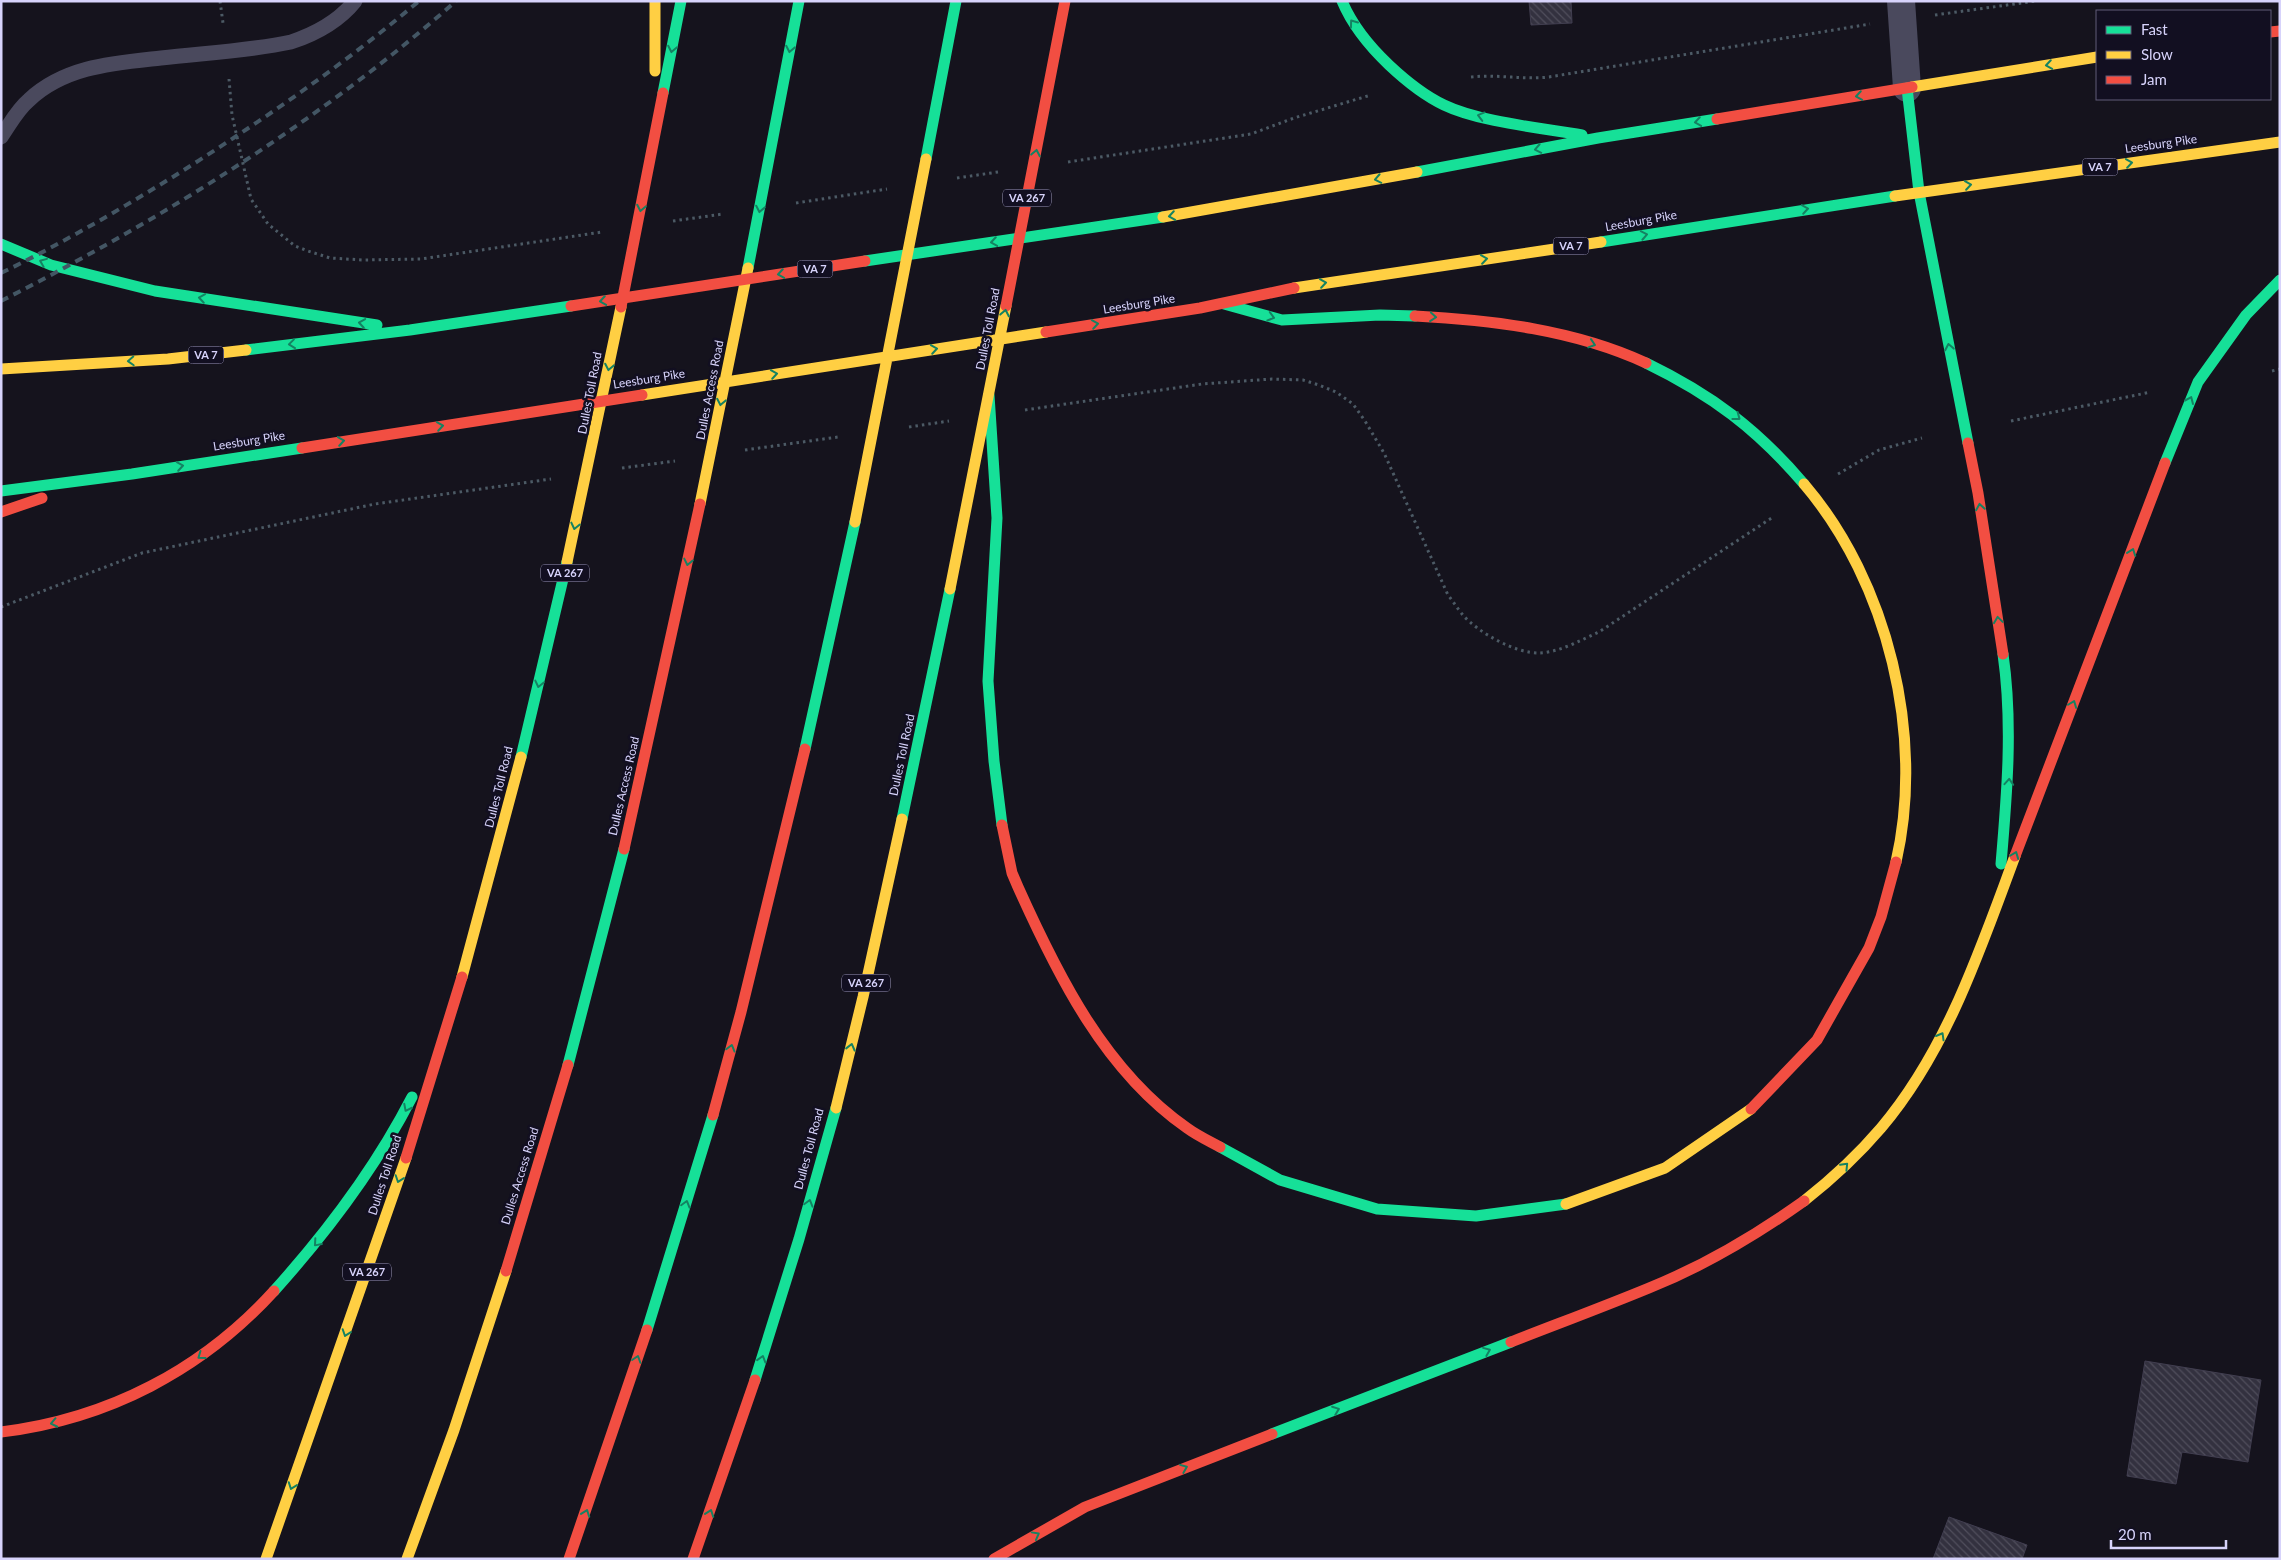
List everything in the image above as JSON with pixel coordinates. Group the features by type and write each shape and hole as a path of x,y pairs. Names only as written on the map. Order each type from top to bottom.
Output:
{"highway":[{"path":"650,160 656,74 655,1"},
{"name":"Dulles Toll Road","path":"266,1559 403,1168 460,982 519,767 595,441 681,1"},
{"name":"Dulles Access Road","path":"407,1559 486,1338 575,1039 608,914 647,749 706,477 764,190 799,1"},
{"path":"569,1559 598,1479 673,1250 740,1012 769,899 805,749 872,446 956,1"},
{"name":"Dulles Toll Road","path":"693,1559 746,1411 806,1214 851,1046 899,834 989,395 1065,1"},
{"path":"1342,1 1346,14 1374,51 1413,87 1445,106 1486,118 1598,138"},
{"name":"VA 7","path":"1,369 168,359 410,330 1220,208 1598,138 2096,57"},
{"path":"1907,88 1919,192 1978,493 2006,676 2010,771 2003,848 1991,917"},
{"name":"Leesburg Pike","path":"1,491 132,474 1224,304 1303,286 1919,192 2280,142"},
{"path":"1,244 51,265 155,291 410,330"},
{"path":"994,1559 1085,1508 1650,1288 1694,1269 1762,1230 1809,1198 1842,1170 1882,1127 1914,1082 1945,1029 1970,976 2176,433 2198,382 2246,315 2280,280"},
{"path":"989,395 997,519 987,665 994,780 1013,876 1050,957 1089,1025 1137,1084 1185,1127 1238,1161 1304,1190 1360,1206 1425,1216 1470,1217 1511,1214 1551,1208 1595,1197 1638,1180 1686,1157 1728,1130 1770,1095 1805,1057 1834,1018 1859,972 1880,923 1895,870 1905,822 1907,768 1902,715 1894,665 1879,617 1864,579 1846,545 1826,513 1802,481 1777,452 1744,423 1712,398 1626,355 1566,336 1486,322 1398,315 1281,320 1224,304"},
{"path":"1,512 53,494 132,474"},
{"path":"1,1432 73,1419 109,1407 139,1394 195,1361 220,1343 253,1313 322,1237 350,1201 379,1158 431,1059 460,982"}],"street":[{"path":"1901,1 1907,88"}],"lane":[{"path":"1,137 28,100 70,74 84,69 116,63 291,42 317,32 341,16 355,1"}],"path":[{"path":"220,1 224,30"},
{"path":"1951,12 2036,1"},
{"path":"1470,77 1487,76 1532,79 1550,77 1854,26"},
{"path":"228,70 232,115 251,199 268,224 295,246 330,258 363,260 421,259 609,231"},
{"path":"1064,162 1252,134 1294,118 1378,93"},
{"path":"955,179 1004,171"},
{"path":"787,204 896,188"},
{"path":"668,222 728,213"},
{"path":"2272,371 2280,368"},
{"path":"1015,412 1202,384 1272,379 1303,380 1336,392 1353,404 1384,453 1448,595 1463,615 1486,634 1512,647 1540,653 1569,646 1598,632 1773,517"},
{"path":"2011,421 2151,392"},
{"path":"907,427 956,420"},
{"path":"739,451 848,436"},
{"path":"1836,476 1880,450 1922,438"},
{"path":"621,468 680,460"},
{"path":"1,607 142,553 375,504 552,478"}],"building":[{"path":"1529,1 1571,1 1572,23 1531,25"},
{"path":"2145,1361 2261,1380 2248,1462 2182,1452 2176,1484 2127,1476"},
{"path":"1949,1517 2027,1545 2022,1559 1933,1559"}],"railway":[{"path":"1,273 90,226 207,155 330,71 419,1"},
{"path":"1,301 121,236 180,202 238,165 350,87 456,1"}],"traffic: fast":[{"path":"663,93 681,1"},
{"path":"748,268 799,1"},
{"path":"926,159 956,1"},
{"path":"1342,1 1356,27 1375,51 1408,82 1436,101 1458,111 1492,120 1582,135"},
{"path":"1907,88 1919,192 1968,443"},
{"path":"1417,172 1598,138 1717,119"},
{"path":"1601,242 1895,196"},
{"path":"865,261 1163,217"},
{"path":"1,244 51,265 155,291 377,325"},
{"path":"2165,463 2198,382 2246,315 2280,280"},
{"path":"1224,304 1282,320 1380,315 1415,316"},
{"path":"246,350 410,330 571,306"},
{"path":"1646,363 1692,388 1732,415 1769,446 1804,484"},
{"path":"989,395 997,518 988,681 994,761 1002,825"},
{"path":"1,491 132,474 302,448"},
{"path":"805,749 855,522"},
{"path":"521,757 567,562"},
{"path":"902,819 950,589"},
{"path":"2001,864 2007,785 2008,733 2008,706 2003,654"},
{"path":"568,1065 624,849"},
{"path":"274,1291 332,1222 366,1174 398,1124 412,1097"},
{"path":"755,1380 799,1239 836,1108"},
{"path":"647,1330 713,1115"},
{"path":"1220,1147 1280,1180 1377,1209 1476,1216 1566,1204"},
{"path":"1272,1434 1511,1342"}],"traffic: slow":[{"path":"655,1 655,71"},
{"path":"1912,87 2096,57"},
{"path":"1895,196 2280,142"},
{"path":"855,522 926,159"},
{"path":"1163,217 1417,172"},
{"path":"1294,288 1601,242"},
{"path":"700,504 748,268"},
{"path":"950,589 1006,306"},
{"path":"567,562 621,307"},
{"path":"642,395 1046,332"},
{"path":"1,369 168,359 246,350"},
{"path":"1804,484 1833,523 1858,567 1878,613 1892,662 1902,713 1906,764 1904,814 1896,862"},
{"path":"462,977 521,757"},
{"path":"836,1108 863,997 902,819"},
{"path":"1804,1201 1844,1166 1881,1128 1925,1066 1960,998 2015,856"},
{"path":"1566,1204 1665,1168 1751,1109"},
{"path":"266,1559 406,1158"},
{"path":"407,1559 454,1430 506,1271"}],"traffic: jam":[{"path":"1006,306 1065,1"},
{"path":"2271,32 2280,31"},
{"path":"1717,119 1912,87"},
{"path":"621,307 663,93"},
{"path":"571,306 865,261"},
{"path":"1046,332 1200,308 1294,288"},
{"path":"1415,316 1474,320 1533,329 1591,342 1646,363"},
{"path":"302,448 642,395"},
{"path":"1968,443 1978,493 2003,654"},
{"path":"2015,856 2165,463"},
{"path":"1,512 42,498"},
{"path":"624,849 700,504"},
{"path":"713,1115 741,1012 805,749"},
{"path":"1002,825 1012,873 1018,887 1067,987 1087,1019 1108,1050 1132,1079 1158,1105 1191,1131 1220,1147"},
{"path":"1751,1109 1817,1040 1869,948 1881,917 1896,862"},
{"path":"406,1158 462,977"},
{"path":"506,1271 568,1065"},
{"path":"1511,1342 1632,1295 1690,1270 1748,1238 1804,1201"},
{"path":"1,1432 79,1416 115,1403 151,1386 184,1367 216,1345 274,1291"},
{"path":"569,1559 647,1330"},
{"path":"693,1559 755,1380"},
{"path":"994,1559 1085,1507 1272,1434"}]}
